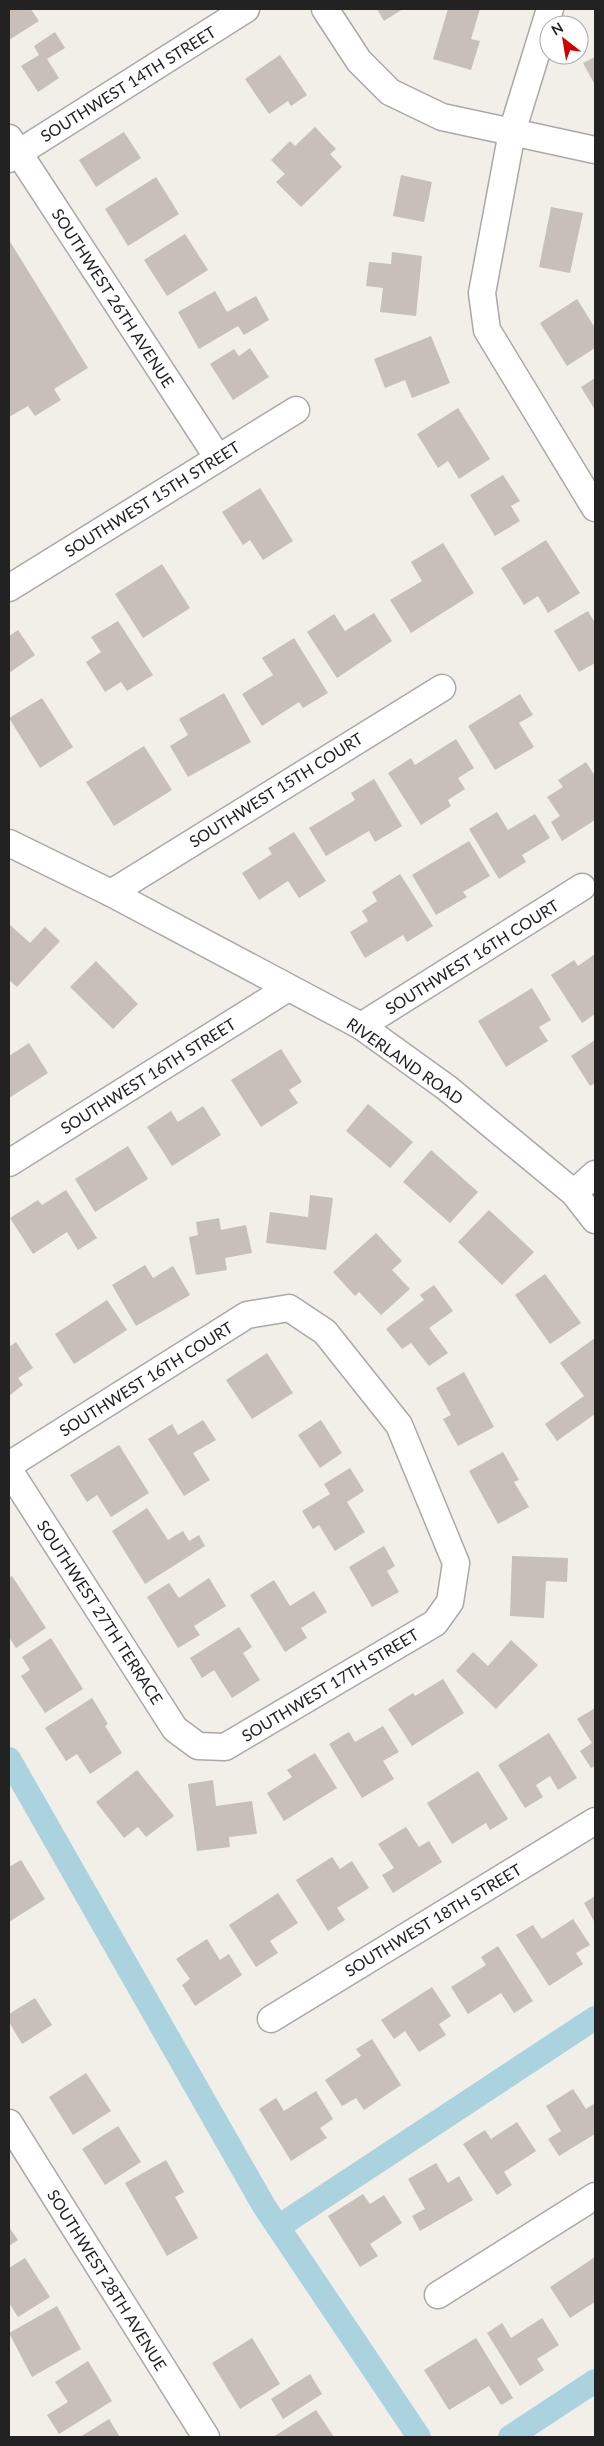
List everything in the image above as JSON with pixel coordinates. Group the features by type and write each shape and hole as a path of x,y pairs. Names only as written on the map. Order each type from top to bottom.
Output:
{"street":[{"name":"SOUTHWEST 14TH STREET","path":"12,150 246,9"},
{"path":"325,9 359,61 390,92 442,118 595,150"},
{"path":"550,9 512,132 482,293 487,330 595,508"},
{"name":"SOUTHWEST 26TH AVENUE","path":"12,150 218,458"},
{"name":"SOUTHWEST 15TH STREET","path":"9,588 296,410"},
{"name":"SOUTHWEST 15TH COURT","path":"111,893 442,688"},
{"name":"RIVERLAND ROAD","path":"12,848 111,893 361,1026 447,1088 574,1193 595,1220"},
{"name":"SOUTHWEST 16TH COURT","path":"361,1026 582,887"},
{"name":"SOUTHWEST 16TH STREET","path":"9,1163 288,988"},
{"path":"574,1193 595,1174"},
{"name":"SOUTHWEST 16TH COURT","path":"9,1465 247,1315 289,1308 324,1332 399,1425 456,1563 450,1602"},
{"name":"SOUTHWEST 27TH TERRACE","path":"9,1470 175,1729 198,1746"},
{"name":"SOUTHWEST 17TH STREET","path":"198,1746 226,1747 434,1623 450,1602"},
{"name":"SOUTHWEST 18TH STREET","path":"271,2019 595,1821"},
{"name":"SOUTHWEST 28TH AVENUE","path":"9,2123 206,2437"},
{"path":"438,2295 595,2196"}],"building":[{"path":"9,9 31,9 39,21 9,40"},
{"path":"377,9 403,9 384,21"},
{"path":"448,9 480,9 471,39 480,41 471,70 433,59"},
{"path":"55,32 65,48 47,59 59,78 38,92 21,66 39,55 34,46"},
{"path":"280,55 307,95 291,106 288,101 269,114 245,79"},
{"path":"595,57 595,85 584,65 589,65 589,60"},
{"path":"315,127 336,149 330,154 342,167 301,207 276,182 285,174 271,160 290,141 295,146"},
{"path":"124,132 141,158 96,187 79,160"},
{"path":"401,175 432,182 424,222 393,216"},
{"path":"156,177 179,214 128,246 105,209"},
{"path":"551,207 583,213 570,273 539,267"},
{"path":"185,234 208,270 167,296 144,260"},
{"path":"9,240 88,368 54,389 61,400 35,416 28,406 9,417"},
{"path":"392,252 422,256 416,316 380,312 383,288 366,286 369,262 391,264"},
{"path":"215,291 227,312 256,296 269,320 244,335 238,326 199,349 178,312"},
{"path":"577,299 595,328 595,348 567,366 540,323"},
{"path":"431,336 450,383 412,398 405,380 385,388 374,359"},
{"path":"250,348 269,377 233,400 210,364 234,349 239,356"},
{"path":"595,378 595,410 581,387"},
{"path":"458,408 490,459 459,479 448,461 438,468 417,434"},
{"path":"503,475 520,501 511,506 520,521 495,536 470,495"},
{"path":"260,488 293,541 263,560 250,540 243,545 222,512"},
{"path":"546,540 580,593 548,613 538,596 524,605 501,568"},
{"path":"443,543 474,593 411,633 390,600 422,581 411,562"},
{"path":"162,564 190,608 143,638 115,594"},
{"path":"588,611 595,623 595,663 579,672 554,631"},
{"path":"374,613 392,641 337,678 307,632 334,614 345,631"},
{"path":"118,621 153,675 127,691 121,682 105,692 86,662 101,652 91,637"},
{"path":"18,630 35,655 9,673 9,636"},
{"path":"294,638 328,693 303,708 299,702 262,726 242,694 273,675 262,658"},
{"path":"224,693 251,742 188,777 170,746 188,735 179,719"},
{"path":"520,694 533,715 519,723 534,747 495,770 468,726"},
{"path":"42,698 73,747 40,768 9,718"},
{"path":"456,739 474,768 458,778 465,789 448,800 451,806 421,825 388,773 411,758 415,765"},
{"path":"144,746 172,790 114,826 86,782"},
{"path":"586,762 595,776 595,820 562,841 551,822 560,816 547,797 563,787 558,780"},
{"path":"374,779 402,826 375,842 369,831 326,856 309,828 355,800 351,793"},
{"path":"497,812 508,830 535,814 550,838 522,855 526,862 499,879 469,829"},
{"path":"294,832 326,881 299,898 288,881 259,900 242,873 272,854 268,848"},
{"path":"469,841 490,876 463,892 467,897 436,915 412,875"},
{"path":"400,874 433,926 407,942 403,935 365,958 350,932 368,921 362,911 377,901 372,892"},
{"path":"9,924 30,943 45,927 60,941 17,987 9,980"},
{"path":"595,954 595,1014 582,1023 551,975 574,960 578,966"},
{"path":"96,961 138,1004 113,1029 70,987"},
{"path":"532,988 551,1020 539,1027 548,1041 506,1067 478,1021"},
{"path":"595,1040 595,1083 590,1086 571,1056"},
{"path":"29,1043 48,1073 9,1098 9,1056"},
{"path":"281,1049 302,1082 289,1090 298,1103 261,1127 231,1080"},
{"path":"368,1104 413,1142 390,1168 346,1131"},
{"path":"203,1106 221,1135 172,1166 147,1127 171,1111 178,1122"},
{"path":"128,1146 148,1179 95,1212 75,1179"},
{"path":"431,1150 478,1192 450,1223 403,1182"},
{"path":"66,1190 97,1238 78,1250 67,1232 33,1254 10,1218 38,1200 42,1205"},
{"path":"310,1195 333,1198 326,1250 266,1243 270,1212 308,1217"},
{"path":"489,1210 534,1252 502,1285 458,1242"},
{"path":"219,1218 221,1230 246,1225 252,1253 225,1258 227,1270 196,1275 189,1237 198,1235 196,1222"},
{"path":"376,1233 402,1261 392,1270 410,1289 381,1315 359,1292 355,1296 333,1272"},
{"path":"145,1265 153,1278 173,1266 190,1295 136,1326 112,1285"},
{"path":"545,1274 581,1323 550,1344 515,1295"},
{"path":"434,1285 453,1311 429,1328 448,1353 429,1366 411,1343 402,1349 386,1329 424,1300 420,1295"},
{"path":"107,1300 127,1330 74,1364 55,1334"},
{"path":"595,1338 595,1414 557,1441 545,1424 584,1396 560,1363"},
{"path":"16,1342 33,1368 18,1378 23,1385 10,1395 9,1347"},
{"path":"267,1353 293,1393 252,1419 226,1380"},
{"path":"464,1372 494,1427 458,1446 443,1419 451,1415 436,1388"},
{"path":"203,1420 216,1440 193,1453 210,1480 184,1496 148,1439 172,1424 178,1435"},
{"path":"321,1420 342,1453 320,1468 298,1435"},
{"path":"119,1445 149,1493 111,1517 97,1495 87,1502 70,1475"},
{"path":"503,1452 519,1480 514,1482 529,1507 498,1524 469,1471"},
{"path":"350,1468 364,1491 347,1502 365,1532 335,1551 319,1525 313,1529 302,1511 330,1494 324,1484"},
{"path":"147,1508 168,1540 183,1531 189,1541 199,1535 205,1546 145,1584 112,1531"},
{"path":"384,1546 395,1566 387,1571 399,1592 372,1607 349,1567"},
{"path":"512,1556 568,1558 567,1582 546,1581 544,1618 510,1616"},
{"path":"12,1576 46,1628 16,1648 9,1637 9,1578"},
{"path":"209,1578 226,1606 194,1626 200,1635 178,1648 147,1597 169,1583 179,1598"},
{"path":"274,1580 290,1606 314,1591 327,1612 301,1628 307,1638 285,1652 250,1595"},
{"path":"239,1627 252,1647 243,1653 260,1680 232,1698 214,1670 202,1678 190,1658"},
{"path":"51,1638 83,1689 45,1713 21,1676 30,1670 22,1657"},
{"path":"511,1640 538,1665 496,1709 456,1671 473,1652 488,1666"},
{"path":"443,1679 464,1713 412,1746 388,1709 413,1693 415,1696"},
{"path":"92,1698 108,1724 105,1726 122,1753 90,1774 77,1754 66,1761 45,1728"},
{"path":"595,1708 595,1766 591,1768 580,1751 592,1743 577,1719"},
{"path":"383,1726 399,1752 383,1761 394,1779 362,1798 329,1744 349,1732 355,1742"},
{"path":"549,1733 577,1778 558,1790 550,1776 536,1785 543,1797 525,1808 498,1765"},
{"path":"315,1753 337,1788 284,1821 267,1793 292,1777 287,1770"},
{"path":"137,1770 174,1816 146,1837 138,1827 124,1838 96,1802"},
{"path":"478,1771 508,1819 490,1830 486,1823 452,1844 427,1803"},
{"path":"213,1780 216,1806 252,1801 257,1834 229,1837 230,1847 197,1851 188,1784"},
{"path":"406,1827 419,1847 429,1841 442,1862 393,1893 382,1875 394,1868 378,1844"},
{"path":"332,1857 340,1869 352,1861 369,1888 337,1908 345,1920 328,1931 296,1880"},
{"path":"21,1860 45,1899 9,1922 9,1867"},
{"path":"278,1893 298,1923 270,1941 278,1953 256,1967 229,1925"},
{"path":"595,1896 595,1923 584,1903"},
{"path":"573,1919 590,1945 576,1953 583,1964 549,1986 516,1935 533,1925 542,1939"},
{"path":"207,1939 220,1960 229,1954 242,1975 195,2006 182,1985 190,1979 176,1959"},
{"path":"498,1946 533,2001 514,2013 501,1993 468,2014 451,1987 486,1965 481,1957"},
{"path":"432,1987 451,2016 439,2024 446,2035 419,2052 405,2031 394,2039 381,2020"},
{"path":"35,1998 52,2025 22,2044 9,2022 9,2014"},
{"path":"372,2039 401,2085 364,2110 356,2098 342,2106 325,2080 361,2056 356,2049"},
{"path":"86,2073 111,2111 73,2135 49,2097"},
{"path":"573,2089 586,2109 595,2103 595,2134 559,2156 548,2139 561,2131 546,2106"},
{"path":"316,2091 333,2119 320,2128 327,2138 291,2161 259,2109 276,2098 284,2111"},
{"path":"517,2122 536,2151 504,2172 512,2185 497,2195 463,2144 485,2130 491,2139"},
{"path":"118,2126 141,2162 105,2185 82,2149"},
{"path":"166,2160 184,2192 175,2197 198,2238 167,2256 125,2183"},
{"path":"436,2163 448,2183 459,2176 473,2200 420,2231 412,2216 425,2209 408,2179"},
{"path":"363,2194 370,2204 384,2195 402,2223 370,2244 378,2256 360,2267 328,2216"},
{"path":"9,2227 18,2240 9,2246"},
{"path":"595,2257 595,2302 570,2318 550,2287"},
{"path":"25,2258 50,2297 18,2317 9,2303 9,2268"},
{"path":"57,2306 81,2349 32,2377 9,2333"},
{"path":"542,2318 559,2345 537,2359 544,2370 520,2386 487,2333 502,2323 511,2338"},
{"path":"252,2338 280,2384 240,2409 212,2363"},
{"path":"476,2338 513,2398 501,2405 489,2386 449,2410 424,2370"},
{"path":"88,2361 112,2401 59,2434 47,2415 68,2402 55,2382"},
{"path":"310,2374 322,2394 283,2419 271,2399"},
{"path":"316,2410 334,2437 273,2437"},
{"path":"109,2419 120,2437 80,2437"}],"waterway":[{"path":"9,1759 264,2206 419,2437"},
{"path":"278,2227 595,2018"},
{"path":"510,2437 595,2381"}]}
